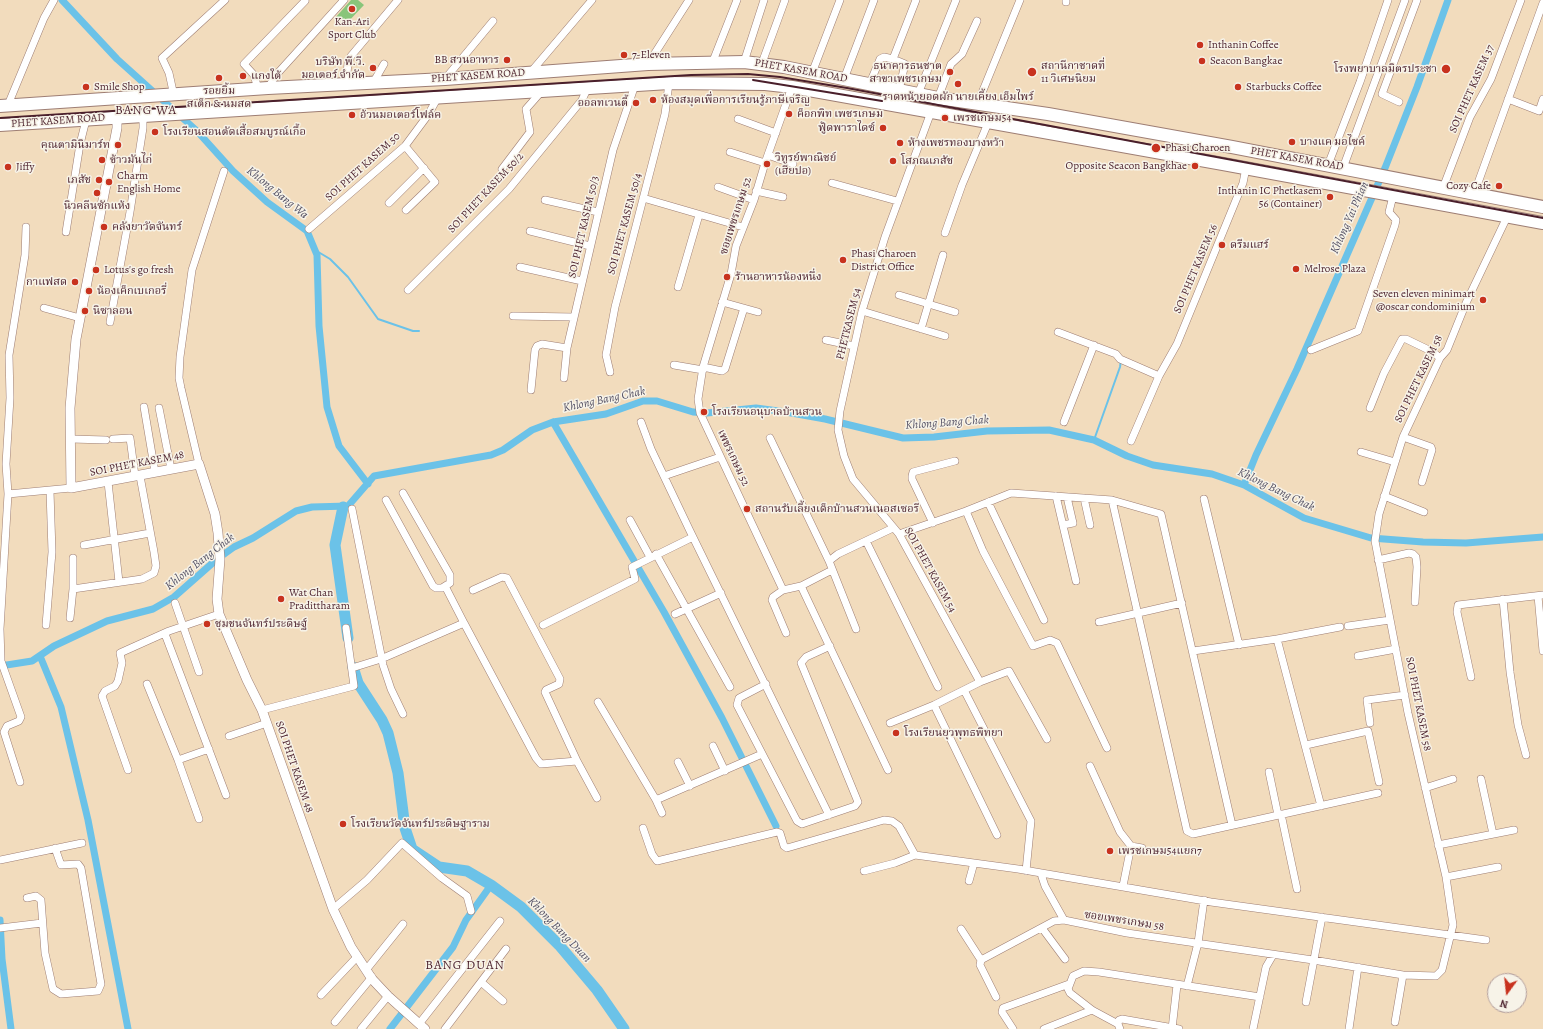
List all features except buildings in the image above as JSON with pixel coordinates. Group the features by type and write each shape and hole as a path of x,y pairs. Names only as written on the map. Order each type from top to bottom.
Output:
{"main road":[{"name":"PHET KASEM ROAD","path":"5,103 174,96 263,88 445,79 648,64 713,61 762,63 870,83 938,98 1048,114 1328,165 1541,206"},
{"path":"413,80 409,81 406,85 408,92 415,98"},
{"path":"390,100 396,90 395,86 391,82"},
{"name":"PHET KASEM ROAD","path":"0,125 542,90 669,83 738,83 792,88 931,112 1246,168 1539,223"},
{"path":"1539,223 1541,206"}],"street":[{"path":"5,103 44,18 54,0"},
{"path":"174,96 169,73 162,58 225,0"},
{"path":"305,1 244,64 263,88 344,0"},
{"path":"346,84 348,63 351,56 398,0"},
{"path":"530,73 592,0"},
{"path":"713,61 737,0"},
{"path":"744,62 764,0"},
{"path":"762,63 785,0"},
{"path":"812,73 840,0"},
{"path":"844,79 874,0"},
{"path":"893,59 916,0"},
{"path":"918,94 956,0"},
{"path":"977,104 1020,0"},
{"path":"1328,165 1360,82 1388,0"},
{"path":"1343,168 1405,0"},
{"path":"1399,102 1382,94 1417,0"},
{"name":"SOI PHET KASEM 37","path":"1443,188 1470,117 1491,80 1520,0"},
{"path":"648,64 687,1"},
{"path":"1474,194 1543,3"},
{"path":"445,79 493,21"},
{"path":"938,98 951,64 962,54 977,21"},
{"path":"870,83 880,60 884,57 893,59 905,64 899,90"},
{"path":"373,83 384,64"},
{"name":"SOI PHET KASEM 50/4","path":"610,372 606,355 617,300 665,114 669,83"},
{"name":"SOI PHET KASEM 50/3","path":"564,378 567,348 613,150 635,85"},
{"path":"1374,85 1384,89"},
{"name":"SOI PHET KASEM 50/2","path":"408,290 509,189 582,100 588,88"},
{"name":"ซอยเพชรเกษม 52","path":"698,399 703,368 731,274 736,246 754,200 765,163 792,88"},
{"path":"502,170 530,132 526,109 542,90"},
{"name":"SOI PHET KASEM 50","path":"309,229 405,146 428,115 438,97"},
{"path":"1508,99 1539,110 1543,99"},
{"name":"PHETKASEM 54","path":"838,430 840,410 862,311 897,201 931,112"},
{"path":"110,322 130,212 143,128 143,116"},
{"path":"8,494 71,488 70,408 74,363 80,318 117,128 117,118"},
{"path":"66,232 80,144 86,120"},
{"path":"738,120 776,133"},
{"path":"945,233 962,185 988,123"},
{"path":"405,146 435,182 406,210"},
{"path":"730,152 765,163"},
{"path":"768,155 793,164"},
{"path":"389,203 424,168"},
{"name":"SOI PHET KASEM 56","path":"1131,441 1160,376 1177,344 1243,184 1246,168"},
{"path":"199,464 180,383 180,357 192,270 224,170"},
{"path":"832,183 897,201"},
{"path":"718,186 754,200"},
{"path":"756,191 783,197"},
{"path":"1311,350 1358,331 1395,226 1396,220 1389,212 1393,196"},
{"path":"643,198 743,227"},
{"path":"545,200 598,212"},
{"path":"678,287 699,215"},
{"name":"SOI PHET KASEM 58","path":"1273,955 1314,960 1403,975 1439,975 1442,970 1453,925 1446,877 1404,695 1378,560 1375,541 1376,527 1384,496 1403,437 1440,358 1447,350 1466,303 1507,217"},
{"path":"20,782 4,732 7,726 19,721 21,717 1,661 0,629 8,494 3,464 10,398 9,355 24,264 26,227"},
{"path":"530,232 590,246"},
{"path":"921,329 943,255"},
{"path":"520,267 582,281"},
{"path":"898,295 954,312"},
{"path":"722,302 758,312"},
{"path":"44,308 80,318"},
{"path":"674,365 722,371 725,369 744,308"},
{"path":"862,311 945,336"},
{"path":"513,316 574,317"},
{"path":"1058,332 1116,354 1121,359 1160,376"},
{"path":"1370,408 1384,373 1402,340 1406,339 1433,352 1440,358"},
{"path":"826,340 854,346"},
{"path":"531,390 535,350 537,346 542,344 567,348"},
{"path":"1064,422 1094,345"},
{"name":"เพชรเกษม 52","path":"698,399 703,419 783,590"},
{"path":"144,407 155,472"},
{"path":"159,408 171,469"},
{"path":"641,422 664,476 830,815"},
{"name":"SOI PHET KASEM 54","path":"838,430 844,456 854,479 899,534 980,682"},
{"path":"1403,437 1428,446 1432,450 1422,482"},
{"path":"71,439 109,440 130,438 156,566 154,573 142,579 74,589"},
{"path":"770,438 829,561 856,629"},
{"path":"1362,452 1395,462"},
{"path":"664,476 720,457"},
{"path":"933,523 912,479 913,472 955,461"},
{"name":"SOI PHET KASEM 48","path":"71,488 199,464 213,507 218,533 220,559 217,599 219,614 244,673 262,710 333,909 357,957 369,973 388,996 422,1026"},
{"path":"108,482 119,582"},
{"path":"46,625 52,552 50,491"},
{"path":"386,500 433,586 439,589 451,581 450,575 403,493"},
{"path":"899,534 966,511 1011,493 1112,500 1161,514 1232,825"},
{"path":"1056,496 1076,581"},
{"path":"1384,496 1424,512"},
{"path":"1063,525 1074,527 1067,497"},
{"path":"1084,498 1090,525"},
{"path":"1204,499 1239,645"},
{"path":"1112,500 1187,831 1193,834 1378,793"},
{"path":"988,502 1044,620"},
{"path":"352,509 381,659 391,689 403,714"},
{"path":"966,511 983,551 1033,646 1050,640 1057,643 1107,748"},
{"path":"630,520 687,609 730,687"},
{"path":"829,561 838,554 894,528"},
{"path":"84,545 150,533"},
{"path":"543,625 635,579 631,568 653,555 693,536"},
{"path":"866,542 938,687"},
{"path":"1378,560 1409,552 1416,557 1416,602"},
{"path":"70,618 74,589 73,558"},
{"path":"786,633 772,599 783,590 801,586 832,570"},
{"path":"473,590 502,577 507,578 560,679 559,684 546,690 545,692 577,761 597,798"},
{"path":"445,586 541,764 577,761"},
{"path":"801,586 888,770"},
{"path":"675,614 721,593"},
{"path":"1471,677 1456,608 1460,604 1540,595 1543,651"},
{"path":"1503,599 1510,672 1518,725 1526,755"},
{"path":"175,603 200,672"},
{"path":"1099,622 1182,603"},
{"path":"128,770 104,704 103,693 115,686 118,681 122,663 120,653 184,626 219,614"},
{"path":"1348,626 1390,620"},
{"path":"356,667 381,659 464,623"},
{"path":"1193,651 1277,639 1340,627"},
{"path":"262,710 351,687 355,683 356,667 346,628"},
{"path":"165,634 226,795"},
{"path":"1277,639 1321,806"},
{"path":"766,684 739,698 737,702 762,754 800,824 855,806 858,802 801,663 806,657 830,646"},
{"path":"1358,656 1396,649"},
{"path":"890,723 934,705 980,682 1010,671 1047,739"},
{"path":"147,684 178,760 199,819"},
{"path":"964,690 1031,821 1026,871"},
{"path":"1370,723 1367,700 1404,695"},
{"path":"598,702 656,800 662,813"},
{"path":"934,705 997,836"},
{"path":"230,736 267,724"},
{"path":"1306,745 1368,731 1380,782"},
{"path":"713,746 725,771"},
{"path":"178,760 209,749"},
{"path":"656,800 762,754"},
{"path":"678,762 690,786"},
{"path":"1090,766 1120,832 1131,846 1142,848"},
{"path":"1269,772 1297,889"},
{"path":"1425,788 1453,779"},
{"path":"1481,779 1493,834"},
{"path":"643,828 652,854 657,861 777,832 780,833 784,846 787,848 884,820 892,821 899,826 915,855"},
{"path":"1438,845 1514,830"},
{"path":"1,859 82,843"},
{"path":"333,909 367,880 402,843 442,878 467,896 471,911"},
{"path":"1123,886 1131,846"},
{"path":"28,898 36,896 41,900 45,953 53,988 62,994 98,991 101,984 81,868 78,864 61,866 55,848"},
{"path":"864,871 895,863 915,855 1123,886 1204,900 1486,940"},
{"path":"969,881 974,863"},
{"path":"1446,877 1498,867"},
{"path":"981,960 1054,922 1064,920 1045,886 1041,874"},
{"path":"1187,986 1198,943 1204,900"},
{"path":"1306,1002 1322,917"},
{"name":"ซอยเพชรเกษม 58","path":"1064,920 1128,933 1273,955"},
{"path":"422,1026 500,921"},
{"path":"2,928 42,923"},
{"path":"335,1022 403,924"},
{"path":"1042,928 1065,959"},
{"path":"961,930 981,960 980,965 996,997"},
{"path":"444,1029 506,949"},
{"path":"1253,1029 1266,967 1273,955"},
{"path":"321,995 357,957"},
{"path":"1349,1029 1358,967"},
{"path":"1119,1026 1092,1010 1070,993 1068,989 1073,976 1084,971 1260,997"},
{"path":"1395,1022 1403,975"},
{"path":"481,982 504,1001"},
{"path":"1013,1029 1002,1012 1003,1008 1069,984"},
{"path":"1119,1026 1119,1020 1122,1019 1174,1029 1177,985"},
{"path":"361,1029 388,996"},
{"path":"1044,1029 1092,1010"}],"green space":[{"path":"351,0 358,0 364,5 345,25 336,17"}],"waterway":[{"name":"Khlong Bang Wa","path":"62,0 117,59 197,131 233,171 267,202 307,231 317,255 319,326 327,407 339,446 368,484"},
{"name":"Khlong Yai Phian","path":"1244,485 1256,455 1297,369 1385,168 1417,87 1448,0"},
{"path":"315,250 330,259 348,277 378,319 413,331 419,331"},
{"path":"1094,440 1120,367 1121,360"},
{"name":"Khlong Bang Chak","path":"0,666 32,661 54,646 107,621 153,609 174,597 216,560 234,547 253,538 296,511 312,507 348,506 374,476 491,455 503,450 532,430 553,422 606,414 643,401 657,401 693,412 707,413 756,408 786,412 825,419 903,438 934,437 987,431 1049,430 1094,440 1127,456 1153,465 1212,474 1244,485 1304,518 1371,538 1423,542 1466,543 1543,537"},
{"path":"553,422 664,612 722,718 776,826"},
{"name":"Khlong Bang Duan","path":"343,507 335,545 348,638"},
{"path":"40,656 61,707 88,820 128,1029"},
{"name":"Khlong Bang Duan","path":"353,667 358,683 382,720 388,733 398,773 405,828 412,849 439,867 467,871 491,885 521,907 559,945 597,990 624,1029"},
{"path":"390,1029 453,947 466,920 491,885"},
{"path":"0,920 2,959 11,1029"}],"railway":[{"path":"0,118 691,75 748,74 780,77 847,88 1543,218"},
{"path":"753,80 882,101"}],"place":[{"name":"Kan-Ari Sport Club","path":"352,9"},
{"name":"Inthanin Coffee","path":"1200,45"},
{"name":"7-Eleven","path":"624,55"},
{"name":"BB สวนอาหาร","path":"507,60"},
{"name":"Seacon Bangkae","path":"1202,61"},
{"name":"บริษัท พี.วี. มอเตอร์ จำกัด","path":"373,68"},
{"name":"โรงพยาบาลมิตรประชา","path":"1446,69"},
{"name":"ธนาคารธนชาต สาขาเพชรเกษม","path":"950,72"},
{"name":"สถานีกาชาดที่ 11 วิเศษนิยม","path":"1032,72"},
{"name":"แกงใต้","path":"243,76"},
{"name":"รอยยิ้ม สเต็ก & นมสด","path":"219,78"},
{"name":"ราดหน้ายอดผัก นายเคี้ยง เอ็มไพร์","path":"958,84"},
{"name":"Smile Shop","path":"86,87"},
{"name":"Starbucks Coffee","path":"1238,87"},
{"name":"ห้องสมุดเพื่อการเรียนรู้ภาษีเจริญ","path":"653,100"},
{"name":"ออลทเวนตี้","path":"636,103"},
{"name":"ค็อกพิท เพชรเกษม","path":"789,114"},
{"name":"อ้วนมอเตอร์โฟล์ค","path":"352,115"},
{"name":"เพรชเกษม54","path":"945,118"},
{"name":"ฟู้ดพาราไดซ์","path":"883,128"},
{"name":"โรงเรียนสอนตัดเสื้อสมบูรณ์เกื้อ","path":"155,132"},
{"name":"บางแค มอไซค์","path":"1292,142"},
{"name":"ห้างเพชรทองบางหว้า","path":"900,143"},
{"name":"คุณตามินิมาร์ท","path":"118,145"},
{"name":"Phasi Charoen","path":"1156,148"},
{"name":"ข้าวมันไก่","path":"102,160"},
{"name":"โสภณเภสัช","path":"893,161"},
{"name":"วิทูรย์พาณิชย์ (เฮียปอ)","path":"767,164"},
{"name":"Opposite Seacon Bangkhae","path":"1195,166"},
{"name":"Jiffy","path":"8,167"},
{"name":"เภสัช","path":"99,180"},
{"name":"Charm English Home","path":"109,182"},
{"name":"Cozy Cafe","path":"1499,186"},
{"name":"นิวคลีนซักแห้ง","path":"97,193"},
{"name":"Inthanin IC Phetkasem 56 (Container)","path":"1330,197"},
{"name":"คลังยาวัดจันทร์","path":"104,227"},
{"name":"ดรีมแฮร์","path":"1222,245"},
{"name":"Phasi Charoen District Office","path":"843,260"},
{"name":"Melrose Plaza","path":"1296,269"},
{"name":"Lotus's go fresh","path":"96,270"},
{"name":"ร้านอาหารน้องหนึ่ง","path":"727,277"},
{"name":"กาแฟสด","path":"75,282"},
{"name":"น้องเค็กเบเกอรี่","path":"89,291"},
{"name":"Seven eleven minimart @oscar condominium","path":"1483,300"},
{"name":"นิซาลอน","path":"85,311"},
{"name":"โรงเรียนอนุบาลบ้านสวน","path":"704,412"},
{"name":"สถานรับเลี้ยงเด็กบ้านสวนเนอสเซอรี","path":"747,509"},
{"name":"Wat Chan Pradittharam","path":"281,599"},
{"name":"ชุมชนจันทร์ประดิษฐ์","path":"207,624"},
{"name":"โรงเรียนยุวพุทธพิทยา","path":"896,733"},
{"name":"โรงเรียนวัดจันทร์ประดิษฐาราม","path":"343,824"},
{"name":"เพรชเกษม54แยก7","path":"1110,851"}],"district":[{"name":"BANG WA","path":"146,111"},
{"name":"BANG DUAN","path":"465,966"}]}
